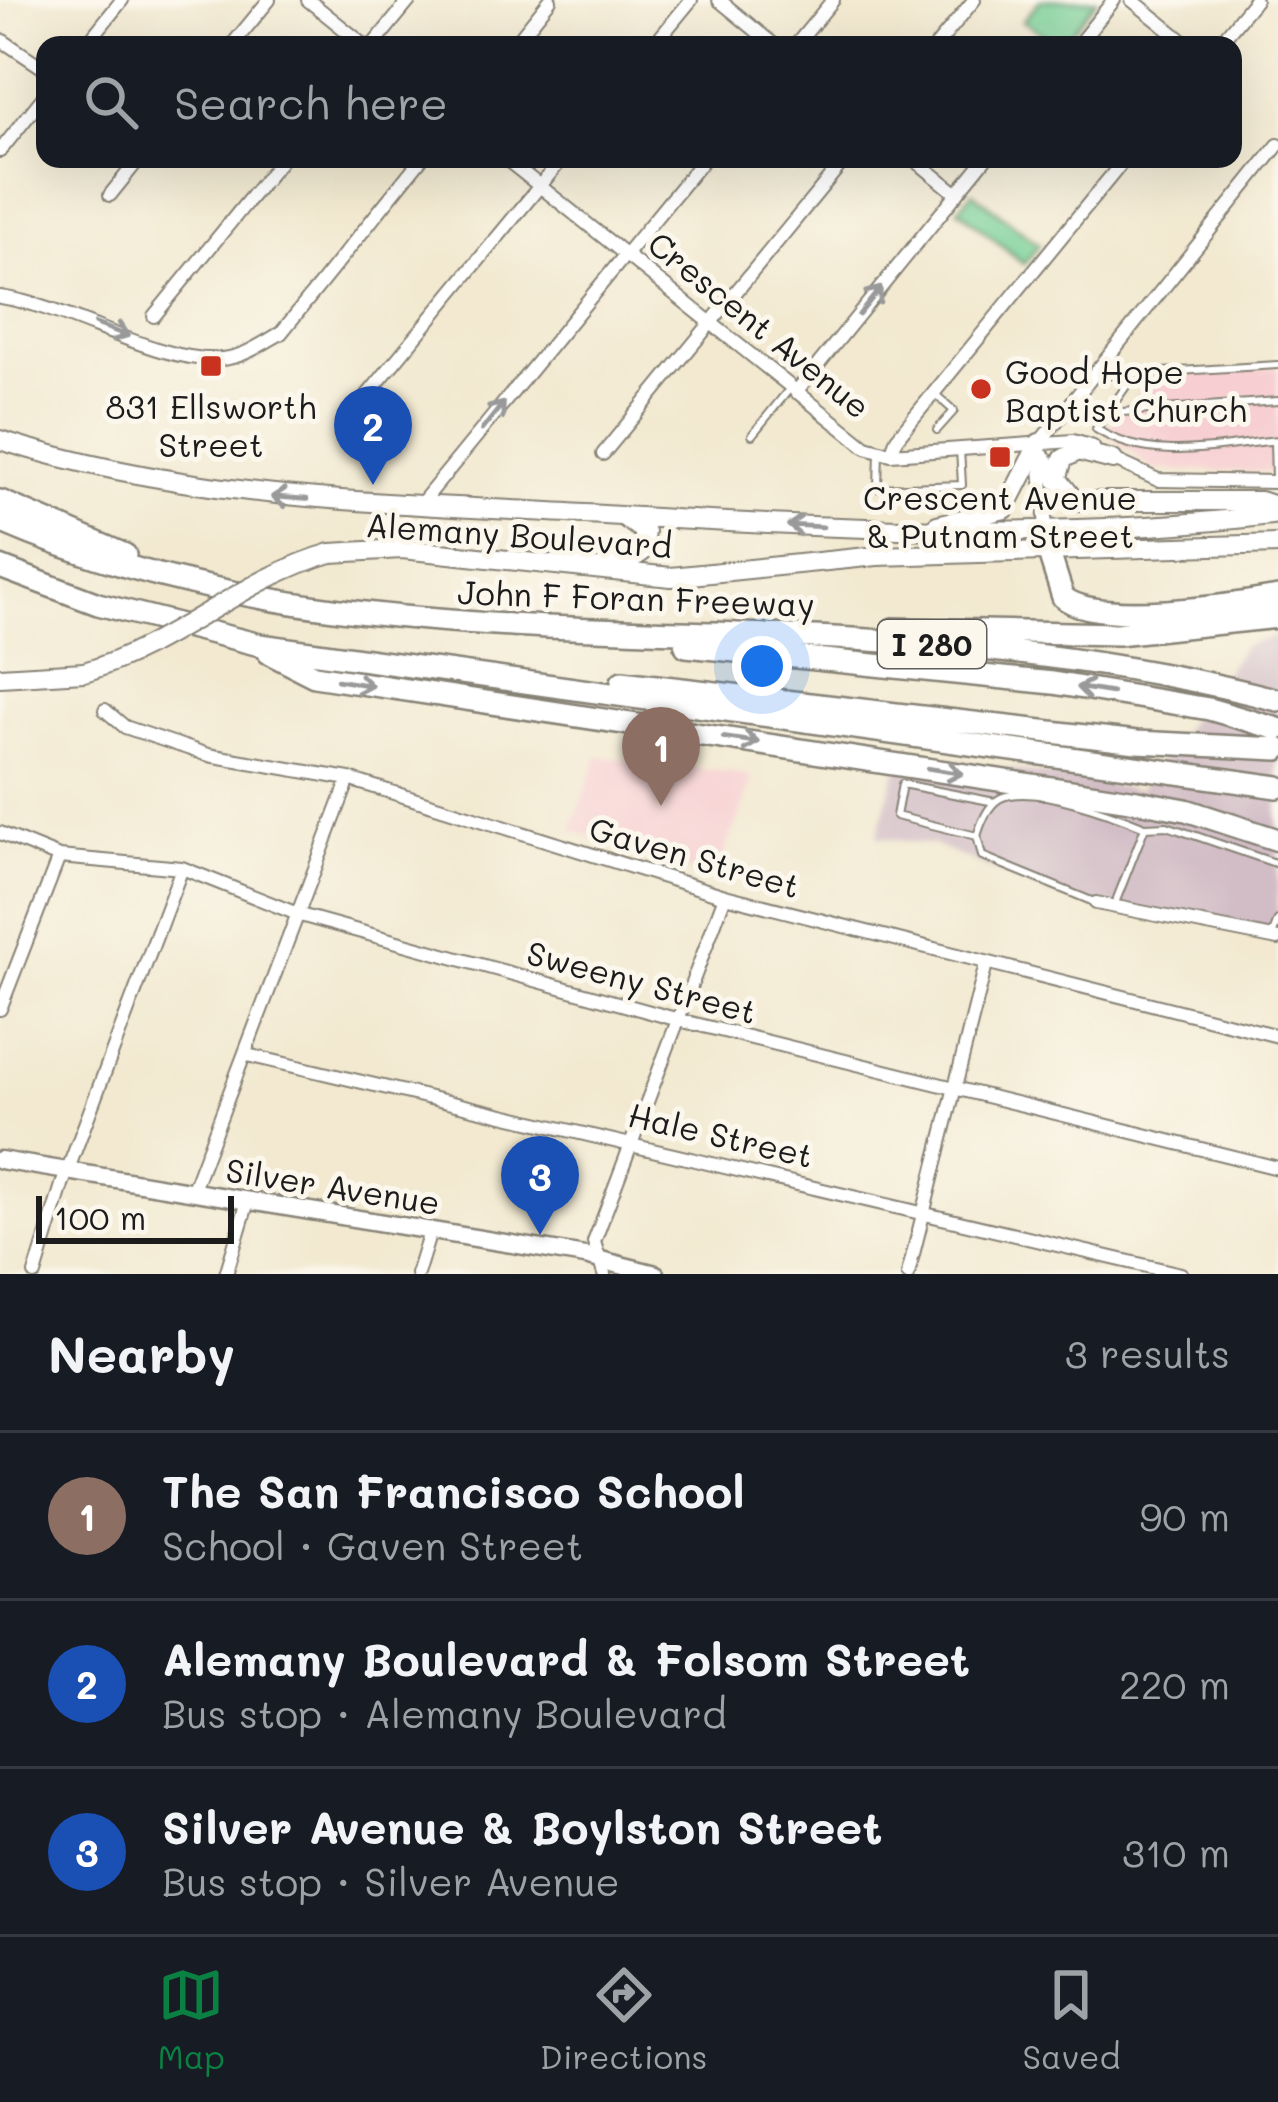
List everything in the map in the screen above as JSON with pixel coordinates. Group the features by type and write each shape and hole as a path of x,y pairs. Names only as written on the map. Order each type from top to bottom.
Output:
{"highway":[{"path":"0,501 214,592"},
{"name":"John F Foran Freeway","path":"0,521 101,560 214,592 329,612 476,625 976,648 1210,682 1278,700"},
{"path":"1049,553 1057,585 1072,605 1278,617"},
{"path":"0,571 247,642 833,712 1137,742 1278,749"},
{"path":"652,632 929,628 1087,634 1211,616 1278,598"},
{"path":"476,625 967,673 1209,709 1278,729"},
{"path":"247,642 314,676 1186,810 1278,840"},
{"path":"833,712 1278,787"}],"main road":[{"name":"Alemany Boulevard","path":"0,440 100,469 212,490 624,518 922,531 1046,528 1278,511"},
{"path":"1040,450 1075,501 1261,501 1278,511"},
{"path":"922,531 1005,509 1040,450"},
{"path":"1057,481 1058,467 1072,454 1086,451 1113,460"},
{"path":"546,567 634,559 642,552 645,532 624,518"},
{"path":"1046,528 1049,553"},
{"name":"Alemany Boulevard","path":"0,677 84,672 131,656 274,575 331,554 379,548 671,577 877,556 1278,544"},
{"name":"Silver Avenue","path":"0,1160 656,1274"}],"street":[{"path":"93,36 122,0"},
{"path":"239,36 269,0"},
{"path":"308,0 353,36"},
{"path":"380,36 410,0"},
{"path":"521,36 550,0"},
{"path":"662,36 691,0"},
{"path":"719,0 763,36"},
{"path":"803,36 833,0"},
{"path":"944,36 974,0"},
{"path":"1085,36 1114,0"},
{"path":"1132,0 1177,36"},
{"path":"1225,36 1255,0"},
{"path":"0,39 36,63"},
{"path":"0,151 36,106"},
{"path":"1046,528 1040,450 1089,376 1278,145"},
{"path":"110,195 132,168"},
{"path":"154,316 275,168"},
{"path":"0,297 56,308 186,357 224,359 250,352 280,333 415,168"},
{"name":"Crescent Avenue","path":"517,168 866,447 885,452 1040,450 1073,441 1159,480 1276,482"},
{"path":"342,426 555,168"},
{"path":"419,506 697,168"},
{"path":"603,454 837,168"},
{"path":"925,168 957,194"},
{"path":"794,390 978,168"},
{"path":"885,452 1118,168"},
{"name":"Gaven Street","path":"105,710 124,728 208,755 349,779 725,896 1278,1036"},
{"path":"192,1192 349,779"},
{"name":"Sweeny Street","path":"0,833 59,857 182,868 300,915 679,1020 1278,1168"},
{"path":"0,1009 59,857"},
{"path":"35,1274 68,1172 182,868"},
{"path":"602,1267 594,1242 725,896"},
{"path":"1096,903 1274,939"},
{"path":"908,1274 986,964"},
{"name":"Hale Street","path":"247,1054 634,1141 1181,1274"},
{"path":"226,1274 248,1201"},
{"path":"417,1274 430,1232"}],"lane":[{"path":"1089,376 1278,365"},
{"path":"1134,375 1096,429 1147,452 1276,441 1276,482"},
{"path":"752,435 794,390"},
{"path":"934,393 954,410 937,430"},
{"path":"1107,413 1278,401"},
{"path":"885,452 878,488 962,485 960,449"},
{"path":"977,836 896,816 902,784 995,802 1010,795 1092,806 1145,827 1167,826 1278,864"},
{"path":"995,802 977,836 977,849 991,864 1096,903"},
{"path":"1114,906 1145,827"},
{"path":"1274,939 1278,920"}],"shaded area":[{"path":"1278,367 1278,472 1154,470 1104,431 1154,376"},
{"path":"1278,636 1278,931 1051,895 934,845 877,837 902,751 1139,790 1244,646"},
{"path":"598,756 748,775 752,781 715,879 571,830"}],"green space":[{"path":"1040,0 1097,0 1068,36 1047,36 1023,21"},
{"path":"973,192 1039,245 1024,264 958,209"}],"place":[{"name":"831 Ellsworth Street","path":"211,366"},
{"name":"Good Hope Baptist Church","path":"981,389"},
{"name":"Crescent Avenue & Putnam Street","path":"1000,457"},
{"name":"Alemany Boulevard & Folsom Street","path":"373,485"},
{"name":"The San Francisco School","path":"661,806"},
{"name":"Silver Avenue & Boylston Street","path":"540,1235"}]}
